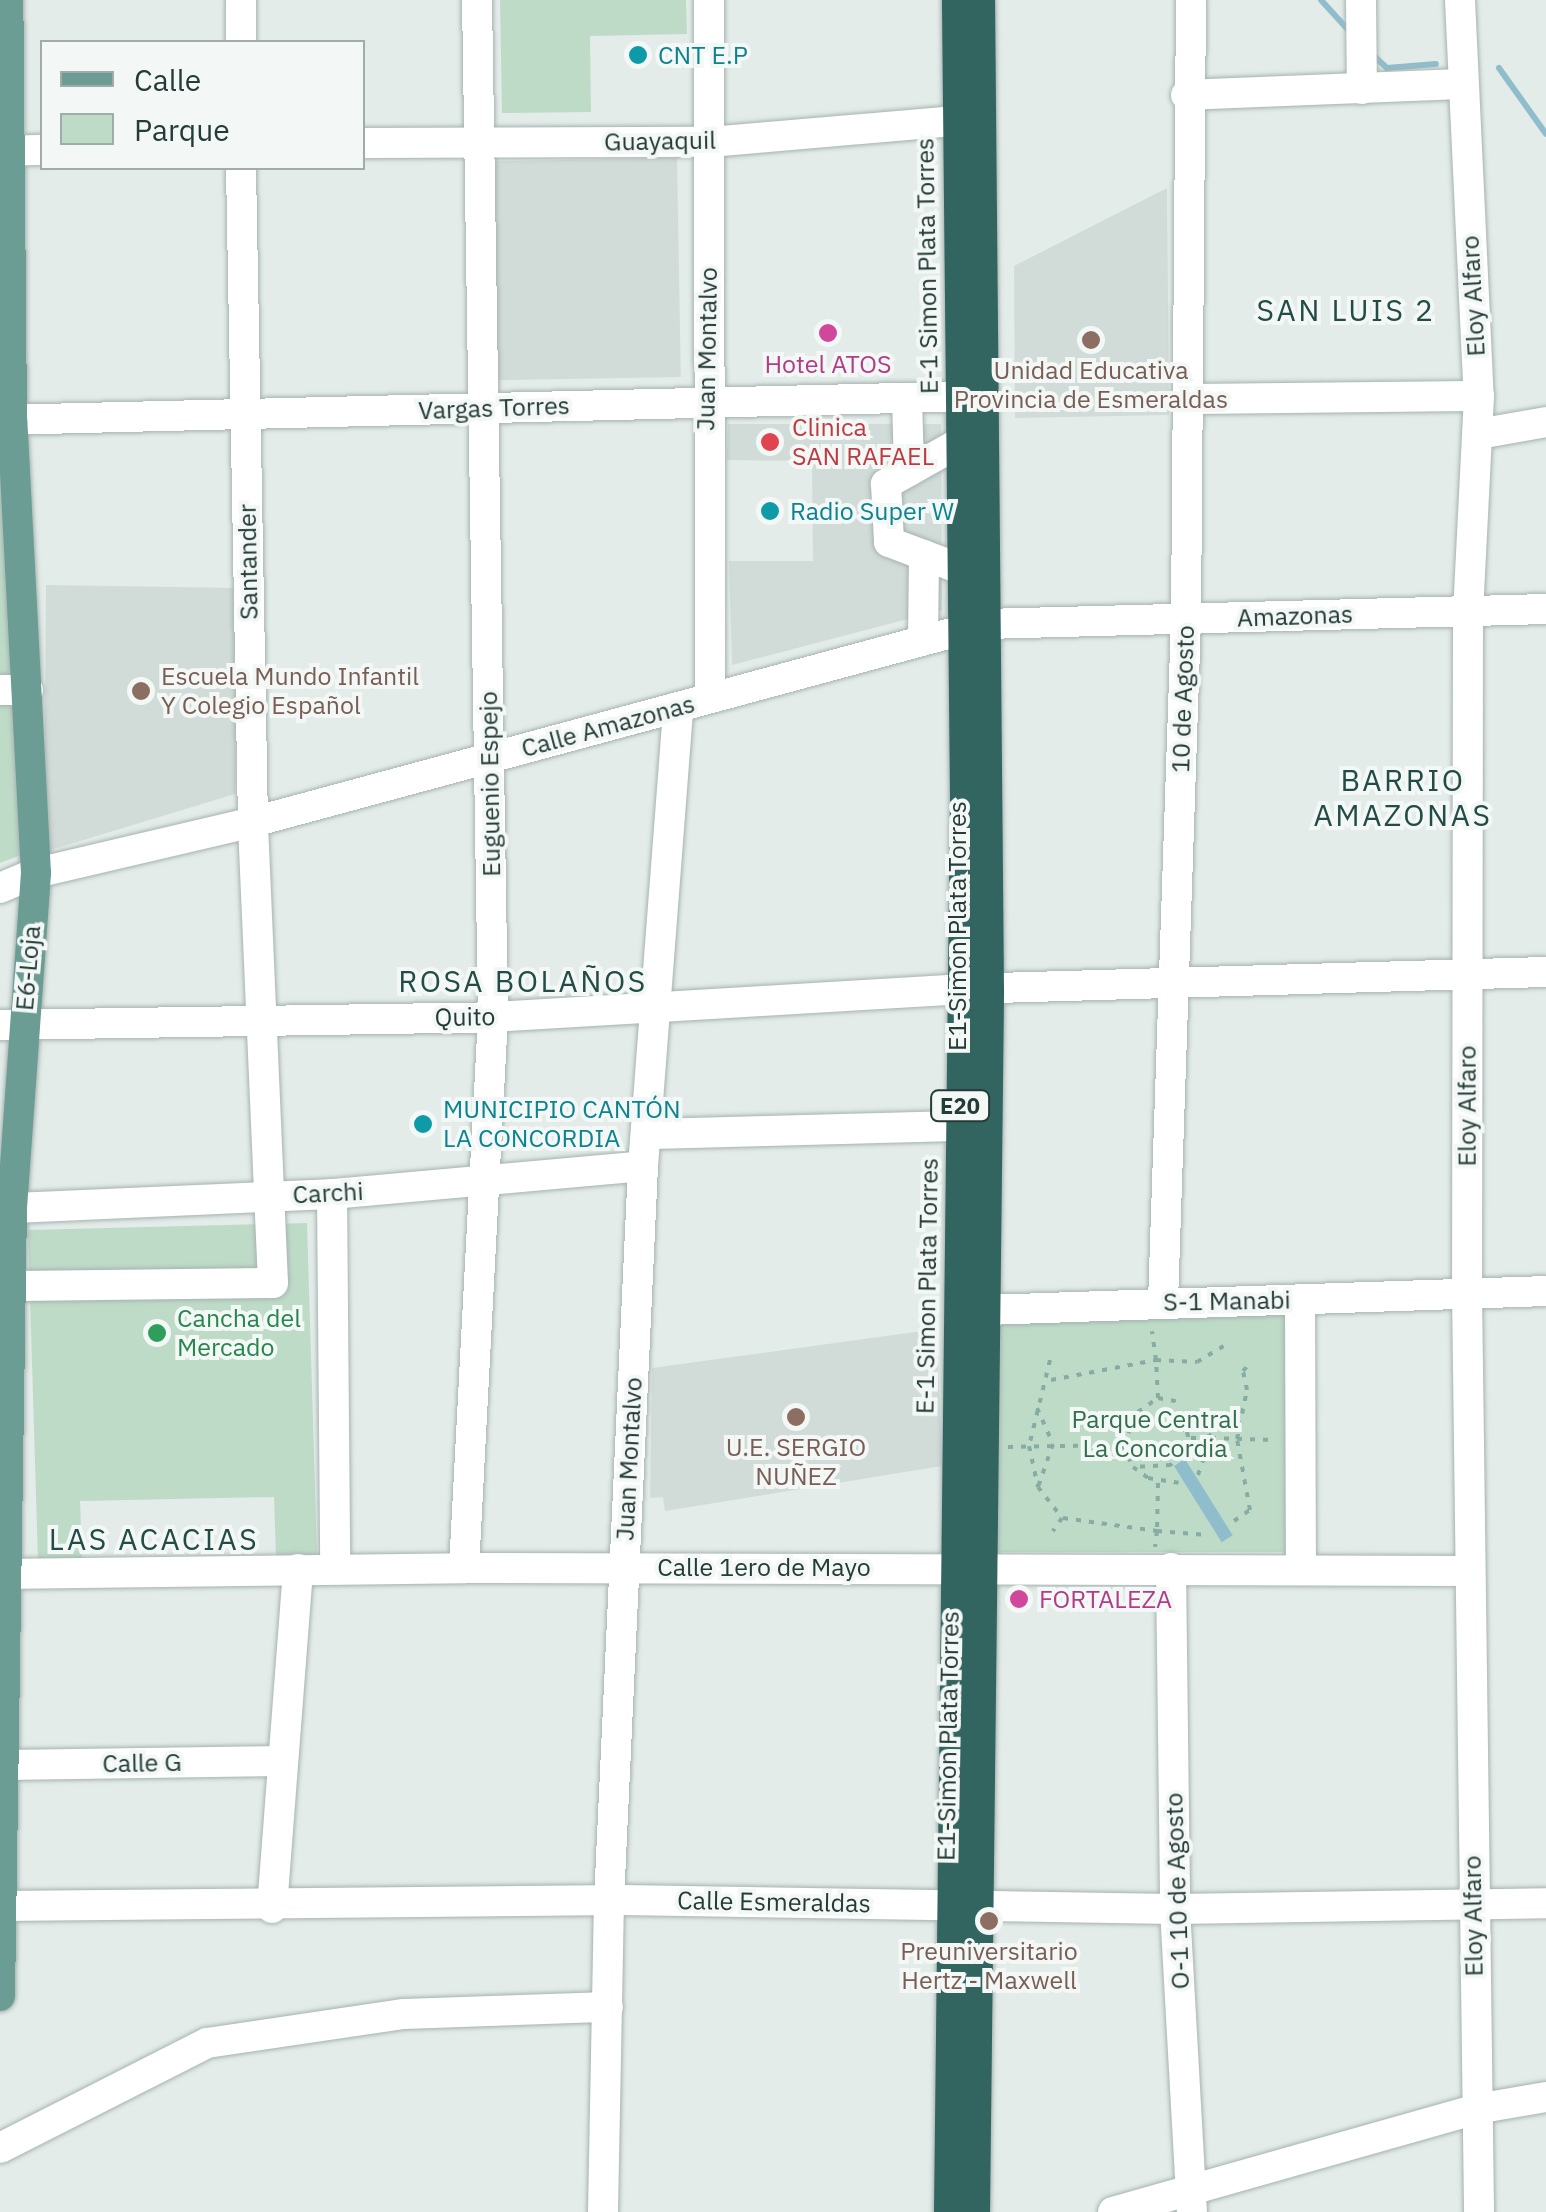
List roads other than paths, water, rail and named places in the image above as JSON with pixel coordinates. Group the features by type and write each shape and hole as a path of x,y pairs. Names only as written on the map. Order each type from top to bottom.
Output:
{"highway":[{"name":"E-1 Simon Plata Torres","path":"957,0 956,121 973,396 959,443 961,569 973,626"},
{"name":"E1-Simon Plata Torres","path":"975,2212 962,1904 966,1567 983,1448 986,1310 976,989 973,626 980,0"},
{"name":"E-1 Simon Plata Torres","path":"966,1567 960,1126 976,989"},
{"name":"E20","path":"949,2212 962,1904"}],"main road":[{"name":"E6-Loja","path":"0,1996 2,1574 12,1208 12,1024 36,873 14,690 3,164 8,0"}],"street":[{"path":"241,0 241,40"},
{"name":"Euguenio Espejo","path":"464,1568 480,1181 493,1016 480,408 477,0"},
{"name":"Juan Montalvo","path":"709,0 705,404 710,698"},
{"name":"10 de Agosto","path":"1156,1309 1186,620 1186,95 1190,0"},
{"path":"1361,0 1362,89"},
{"name":"Eloy Alfaro","path":"1460,0 1459,84 1479,396 1468,611 1467,1292 1467,1571 1478,2212"},
{"path":"1186,95 1459,84"},
{"name":"Guayaquil","path":"365,143 710,142 956,121"},
{"path":"3,164 40,151"},
{"name":"Santander","path":"9,1273 273,1283 266,1019 253,822 241,170"},
{"name":"Vargas Torres","path":"6,420 973,396"},
{"path":"1185,399 1479,396"},
{"path":"907,398 909,471"},
{"path":"1478,434 1546,422"},
{"path":"959,443 886,484 889,542 961,569"},
{"path":"923,639 924,555"},
{"name":"Amazonas","path":"973,626 1546,609"},
{"name":"Calle Amazonas","path":"0,888 36,873 253,822 973,626"},
{"name":"Juan Montalvo","path":"603,2212 610,1901 643,1166 678,707"},
{"name":"Quito","path":"12,1024 493,1016 976,989 1546,972"},
{"path":"648,1134 960,1126"},
{"name":"Carchi","path":"12,1208 332,1194 643,1166"},
{"path":"332,1194 336,1568"},
{"name":"S-1 Manabi","path":"986,1310 1156,1309 1546,1291"},
{"path":"1300,1300 1301,1570"},
{"name":"Calle 1ero de Mayo","path":"2,1574 336,1568 966,1567 1163,1560 1301,1570 1467,1571"},
{"name":"O-1 10 de Agosto","path":"1163,1560 1175,1910 1193,2202"},
{"path":"272,1908 298,1569"},
{"name":"Calle G","path":"1,1765 284,1761"},
{"name":"Calle Esmeraldas","path":"2,1906 272,1908 610,1901 1175,1910 1546,1903"},
{"path":"0,2148 206,2043 404,2014 608,2006"},
{"path":"1114,2212 1193,2202 1476,2110 1546,2096"}],"water":[{"path":"1185,1459 1233,1535 1222,1542 1174,1466"}],"waterway":[{"path":"1321,0 1350,32"},
{"path":"1373,55 1387,68 1436,64"},
{"path":"1499,68 1546,134"}],"place":[{"name":"CNT E.P","path":"638,55"},
{"name":"Hotel ATOS","path":"828,333"},
{"name":"Unidad Educativa Provincia de Esmeraldas","path":"1091,340"},
{"name":"Clinica SAN RAFAEL","path":"770,442"},
{"name":"Radio Super W","path":"770,511"},
{"name":"Escuela Mundo Infantil Y Colegio Español","path":"141,691"},
{"name":"MUNICIPIO CANTÓN LA CONCORDIA","path":"423,1124"},
{"name":"Cancha del Mercado","path":"157,1333"},
{"name":"U.E. SERGIO NUÑEZ","path":"796,1417"},
{"name":"FORTALEZA","path":"1019,1599"},
{"name":"Preuniversitario Hertz - Maxwell","path":"989,1921"}],"district":[{"name":"SAN LUIS 2","path":"1346,310"},
{"name":"BARRIO AMAZONAS","path":"1403,797"},
{"name":"ROSA BOLAÑOS","path":"523,981"},
{"name":"LAS ACACIAS","path":"154,1539"}],"park label":[{"name":"Parque Central La Concordia","path":"1155,1434"}]}
